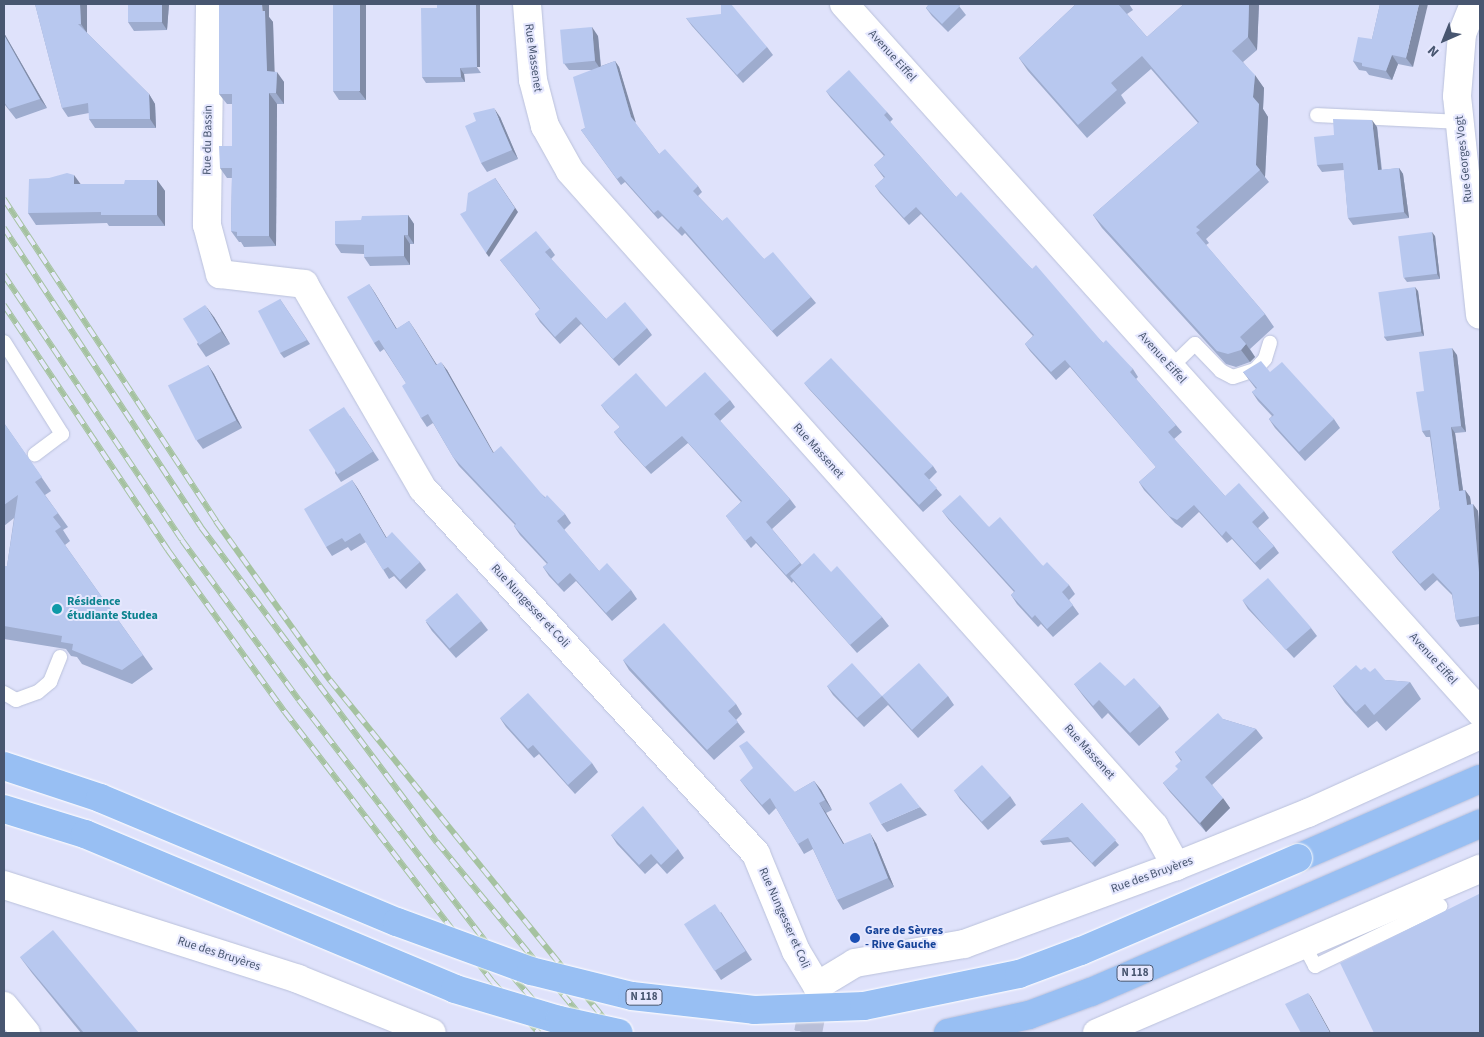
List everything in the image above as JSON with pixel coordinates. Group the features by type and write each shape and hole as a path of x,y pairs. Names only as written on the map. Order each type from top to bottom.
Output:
{"highway":[{"name":"N 118","path":"4,766 100,798 397,922 531,971 632,996 754,1010 864,1006 1019,974 1082,951 1480,779"},
{"path":"4,809 85,834 455,989 559,1020 620,1033"},
{"name":"N 118","path":"948,1033 1028,1015 1091,992 1480,824"}],"street":[{"name":"Rue du Bassin","path":"210,4 207,225 220,274"},
{"name":"Rue Massenet","path":"527,4 533,80 546,126 570,171 1154,826 1176,866"},
{"name":"Rue Georges Vogt","path":"1474,4 1462,34 1457,96 1480,315"},
{"name":"Avenue Eiffel","path":"854,7 1171,367 1480,712"},
{"name":"Rue Nungesser et Coli","path":"220,274 304,284 423,489 756,854 796,951 817,986"},
{"name":"Rue des Bruyères","path":"817,986 855,963 964,944 1176,866 1308,813 1480,735"},
{"path":"1097,1033 1480,869"},
{"name":"Rue des Bruyères","path":"4,885 298,980 432,1033"},
{"path":"4,1006 26,1033"}],"lane":[{"path":"1317,115 1460,122"},
{"path":"4,342 62,434 36,454"},
{"path":"1171,367 1196,344 1222,371 1233,377 1255,370 1265,359 1270,343"},
{"path":"4,693 16,700 38,692 50,682 60,657"},
{"path":"1304,943 1315,966 1440,906"}],"building":[{"path":"35,4 80,4 81,24 78,24 149,94 150,119 89,119 88,103 62,108"},
{"path":"128,4 162,4 162,22 128,22"},
{"path":"219,4 262,4 262,11 265,11 267,71 277,72 276,93 269,93 269,236 237,236 237,232 231,231 232,168 220,168 219,146 232,146 232,94 219,94"},
{"path":"333,4 360,4 360,91 333,91"},
{"path":"437,4 476,4 477,67 460,68 461,77 422,77 421,8 437,8"},
{"path":"721,4 731,4 767,47 737,75 686,18 721,14"},
{"path":"929,4 957,4 960,6 942,24 926,8"},
{"path":"1076,4 1118,4 1147,37 1184,4 1249,4 1248,37 1232,51 1255,75 1253,97 1259,104 1256,165 1260,170 1196,227 1200,230 1196,233 1265,314 1240,337 1246,344 1241,350 1228,354 1217,351 1093,215 1199,122 1142,56 1111,83 1117,90 1078,125 1019,58"},
{"path":"1380,4 1419,4 1406,58 1392,55 1386,71 1362,66 1362,63 1353,61 1358,37 1372,39"},
{"path":"592,27 595,61 563,64 560,30"},
{"path":"4,35 40,99 9,109 4,102"},
{"path":"615,61 631,117 659,154 665,149 698,186 693,191 722,221 727,217 764,259 773,252 811,297 772,331 681,226 678,230 658,210 654,213 621,176 617,179 581,130 585,128 573,77"},
{"path":"849,70 887,112 884,115 956,197 961,192 1032,269 1036,265 1103,343 1106,340 1133,369 1130,372 1176,425 1168,432 1225,496 1239,483 1264,511 1252,522 1274,546 1255,563 1226,531 1222,536 1194,505 1177,520 1169,516 1139,482 1156,467 1065,360 1051,372 1025,344 1034,335 916,207 904,218 875,186 885,177 874,165 885,155 826,91"},
{"path":"494,108 512,150 481,163 465,126 476,121 473,113"},
{"path":"1333,119 1372,120 1378,170 1399,168 1404,212 1348,218 1343,163 1317,165 1314,137 1334,135"},
{"path":"67,173 74,175 74,184 124,184 125,180 157,180 157,215 101,215 101,212 28,213 29,179 49,178"},
{"path":"495,178 515,208 486,253 460,214 466,211 468,193"},
{"path":"408,215 408,235 404,235 404,256 364,257 364,245 335,244 335,221 361,220 362,216"},
{"path":"536,231 550,248 545,252 606,319 625,302 647,328 613,359 576,317 555,337 535,314 540,309 500,260"},
{"path":"1432,232 1437,274 1403,278 1398,236"},
{"path":"369,284 396,329 409,321 436,365 441,362 493,453 501,446 545,498 547,495 565,514 557,521 599,571 607,563 631,590 606,613 570,573 558,584 543,567 548,563 514,526 516,524 453,457 428,414 421,418 402,386 406,383 379,340 374,343 347,297"},
{"path":"1415,287 1421,332 1385,337 1378,292"},
{"path":"280,299 307,340 280,353 258,311"},
{"path":"205,305 221,331 199,345 183,319"},
{"path":"1452,348 1461,426 1451,427 1459,491 1465,490 1467,505 1473,504 1480,584 1480,616 1456,620 1452,593 1433,573 1420,584 1392,552 1440,509 1430,430 1422,431 1416,392 1424,391 1419,352"},
{"path":"831,358 933,466 924,474 937,488 919,505 804,383"},
{"path":"1261,361 1270,372 1282,362 1334,419 1299,452 1269,419 1274,415 1252,392 1257,388 1243,372"},
{"path":"208,365 236,420 196,441 168,385"},
{"path":"705,372 730,400 714,414 790,499 766,522 800,563 786,575 751,536 745,541 726,516 742,501 682,436 645,467 614,432 620,427 601,405 636,373 666,407"},
{"path":"344,407 373,451 338,474 309,430"},
{"name":"Résidence étudiante Studea","path":"4,423 42,477 35,482 58,513 53,517 61,527 55,531 143,655 122,670 72,650 73,644 61,642 62,636 4,626 4,566 7,566 18,495 4,505"},
{"path":"352,480 386,538 392,532 420,562 400,580 388,567 383,570 360,533 345,542 342,538 326,547 304,509"},
{"path":"960,495 989,527 1000,517 1043,566 1047,562 1069,585 1062,592 1073,605 1047,629 1035,615 1032,618 1011,595 1015,591 942,511"},
{"path":"814,553 831,572 837,566 882,617 850,645 790,576"},
{"path":"1268,578 1311,628 1286,650 1242,600"},
{"path":"457,593 481,621 450,648 425,621"},
{"path":"664,623 736,704 728,711 738,722 707,750 623,660"},
{"path":"1100,662 1125,686 1134,678 1160,706 1130,733 1099,700 1093,706 1074,684"},
{"path":"852,663 882,696 857,718 827,686"},
{"path":"919,663 948,696 912,730 882,696"},
{"path":"1356,665 1361,670 1365,667 1370,672 1375,668 1385,680 1410,682 1374,715 1365,704 1356,712 1333,686"},
{"path":"528,693 592,763 568,785 533,745 528,749 500,718"},
{"path":"1218,713 1223,719 1256,729 1205,777 1223,798 1200,823 1163,783 1178,769 1175,766 1182,760 1175,752"},
{"path":"747,741 795,792 814,781 825,800 819,803 843,844 870,833 888,878 837,900 808,838 798,844 770,798 762,805 740,780 753,768 739,746"},
{"path":"982,765 1010,796 982,822 954,790"},
{"path":"901,783 920,807 881,824 869,803"},
{"path":"1082,803 1116,840 1092,863 1068,837 1040,841"},
{"path":"643,806 678,849 661,865 651,854 639,865 611,835"},
{"path":"1479,894 1480,1033 1374,1033 1340,963"},
{"path":"715,904 745,951 714,971 684,924"},
{"path":"53,930 139,1033 84,1033 20,957"},
{"path":"1308,993 1330,1033 1301,1033 1285,1004"}],"tunnel":[{"path":"808,1033 817,986"}],"railway":[{"path":"4,199 216,521 330,680 616,1033"},
{"path":"4,228 201,527 437,842 595,1033"},
{"path":"4,275 182,540 299,700 510,973 562,1033"},
{"path":"4,305 168,550 285,712 492,981 539,1033"}],"place":[{"name":"Résidence étudiante Studea","path":"57,609"},
{"name":"Gare de Sèvres - Rive Gauche","path":"855,938"}]}
